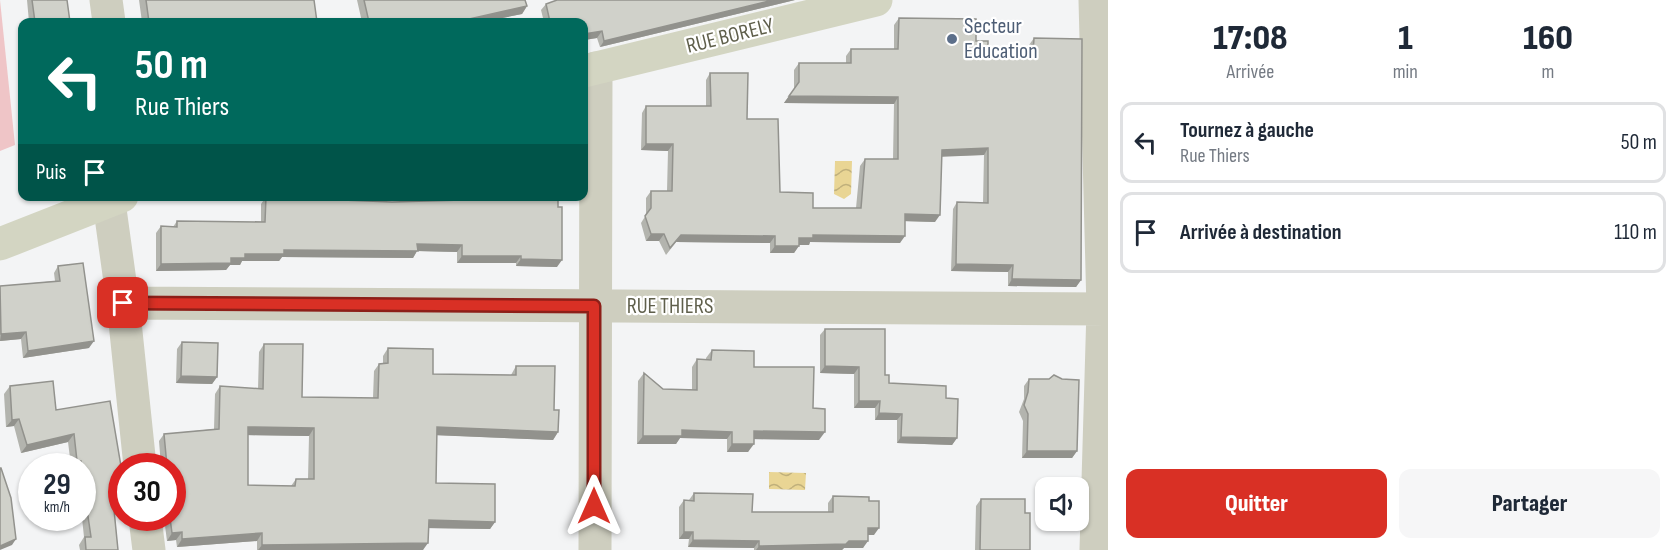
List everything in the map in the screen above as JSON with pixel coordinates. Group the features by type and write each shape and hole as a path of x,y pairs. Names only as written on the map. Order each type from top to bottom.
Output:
{"main road":[{"name":"RUE BORELY","path":"590,69 876,0"},
{"path":"0,244 110,201"}],"street":[{"path":"106,0 108,18"},
{"path":"1095,0 1105,309 1096,550"},
{"path":"590,69 595,550"},
{"path":"115,201 139,453"},
{"name":"RUE THIERS","path":"123,303 1105,309"},
{"path":"147,531 149,550"}],"shaded area":[{"path":"0,0 15,145 0,151"}],"water":[{"path":"835,161 852,161 851,194 844,199 834,194"},
{"path":"769,472 806,473 805,490 769,489"}],"building":[{"path":"32,0 67,0 69,18 34,18"},
{"path":"146,0 314,0 316,18 148,18"},
{"path":"364,0 525,0 527,6 474,18 368,18"},
{"path":"557,0 773,0 604,41 602,31 588,33 588,18 549,18 546,4"},
{"path":"899,18 976,19 976,41 988,41 988,54 1033,54 1034,38 1082,39 1081,280 1012,279 1013,265 956,264 957,202 988,203 988,148 942,150 940,215 905,214 905,236 813,235 813,238 799,238 799,246 775,246 775,236 681,235 670,248 664,234 651,234 645,216 651,208 651,191 672,191 673,144 646,144 646,106 711,106 710,73 748,73 747,119 778,119 780,192 813,193 813,208 861,208 865,159 898,159 898,97 789,96 799,82 799,63 851,63 851,49 898,49"},
{"path":"266,201 558,201 558,207 562,207 562,260 521,259 521,256 462,256 462,245 417,244 418,251 284,250 284,254 245,254 245,258 231,258 231,263 161,264 161,226 177,227 177,221 265,222"},
{"path":"83,263 94,341 28,351 26,332 1,334 0,286 60,281 58,266"},
{"path":"825,329 885,329 885,375 889,375 889,383 946,386 946,398 958,399 957,438 901,437 902,414 879,413 880,401 859,401 859,367 825,366"},
{"path":"182,342 218,343 217,377 181,376"},
{"path":"264,344 303,344 302,397 378,398 379,364 388,363 388,348 433,349 433,374 516,375 516,366 555,366 554,410 559,410 558,432 437,427 436,483 495,484 495,522 429,520 428,543 262,545 262,533 182,539 182,532 172,533 172,531 186,531 186,453 166,453 164,434 219,429 220,386 263,389","holes":["248,427 314,428 314,479 296,479 295,486 248,485"]},
{"path":"712,350 754,351 754,367 814,367 813,408 825,409 825,432 754,431 754,444 732,444 732,432 682,430 682,436 643,436 644,373 663,389 697,390 697,359 711,360"},
{"path":"1054,375 1062,379 1079,380 1077,451 1027,451 1028,414 1024,405 1029,379 1049,379"},
{"path":"53,381 56,410 110,401 119,453 108,453 108,531 116,531 118,550 86,550 85,537 91,537 90,531 96,531 96,453 76,453 74,434 27,445 19,419 12,420 10,386"},
{"path":"0,468 11,498 16,539 0,546"},
{"path":"694,493 753,494 752,512 833,512 833,496 869,497 869,501 879,501 879,528 868,528 868,541 849,541 846,544 759,546 759,541 693,540 693,532 684,532 684,500 694,501"},
{"path":"981,499 1025,499 1025,513 1030,513 1030,550 980,550"}],"place":[{"name":"Secteur Education","path":"952,39"}],"route":[{"path":"123,303 594,306 594,506"}]}
